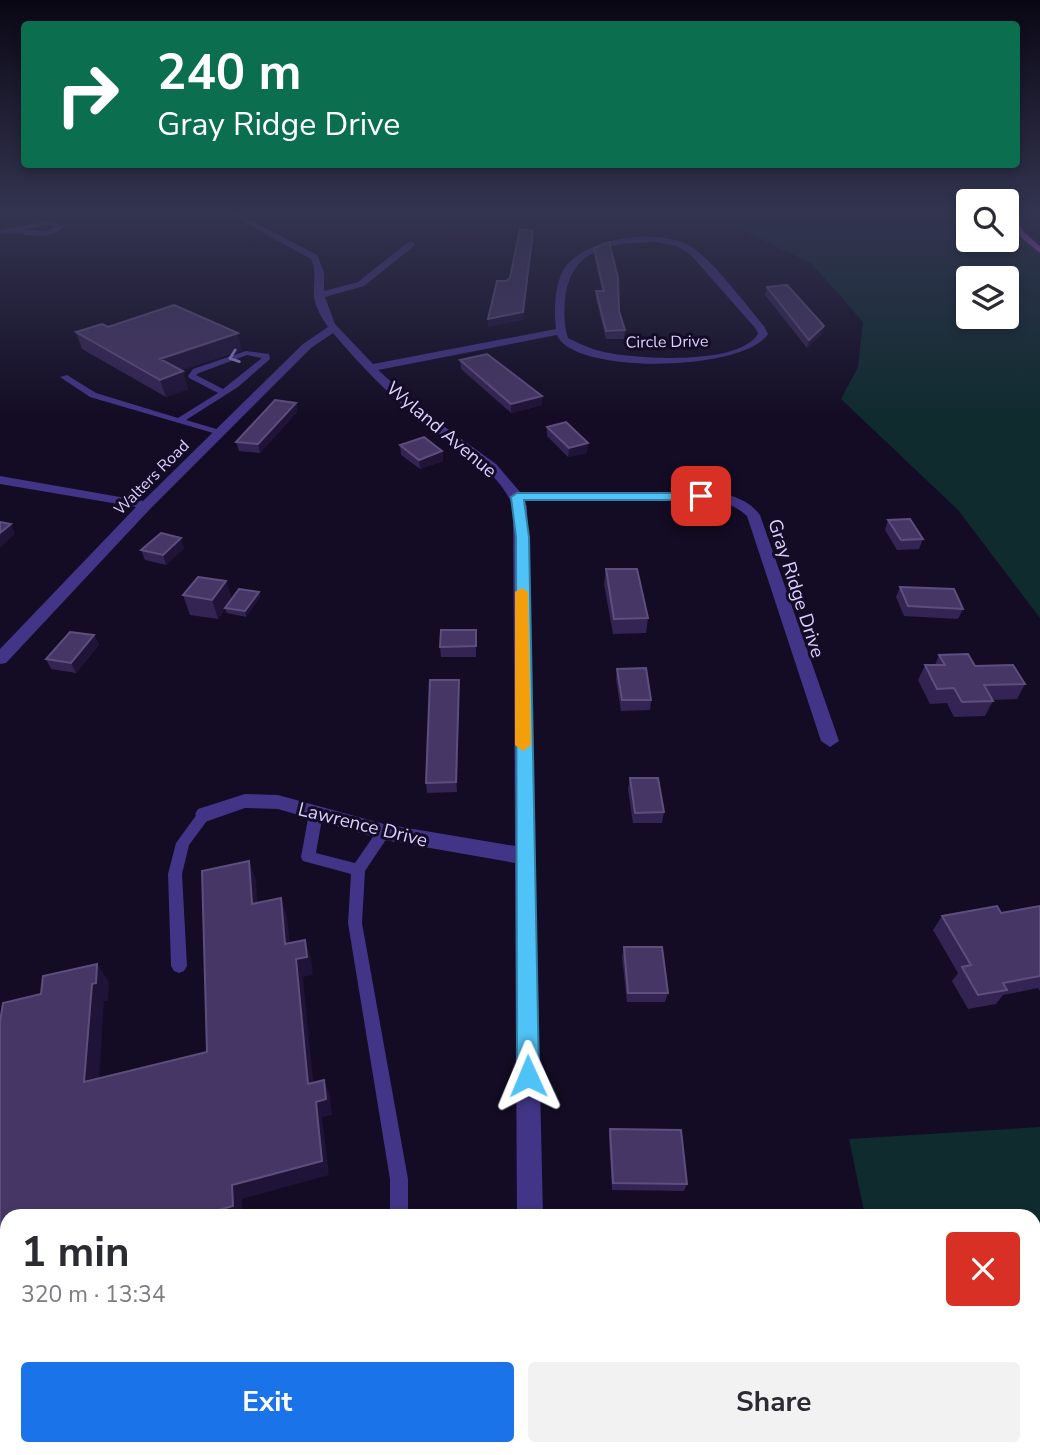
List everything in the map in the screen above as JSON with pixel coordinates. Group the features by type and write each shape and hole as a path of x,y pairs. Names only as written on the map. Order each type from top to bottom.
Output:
{"street":[{"name":"Wyland Avenue","path":"319,282 319,305 333,328 371,369 424,417 491,467 517,497"},
{"path":"318,295 345,292 368,282"},
{"name":"Circle Drive","path":"563,282 560,291 560,331 564,340 583,352 610,357 667,359 739,351 758,342 763,334 749,313 720,282"},
{"name":"Walters Road","path":"0,659 146,505 320,335 333,328"},
{"path":"371,369 560,331"},
{"path":"0,480 146,505"},
{"name":"Gray Ridge Drive","path":"517,497 701,496 730,499 745,507 753,515 830,741"},
{"path":"517,497 523,537 524,856 530,1209"},
{"name":"Lawrence Drive","path":"205,814 226,805 257,800 384,832 524,856"}],"lane":[{"path":"179,421 222,392 247,375 266,356 253,351 196,371 192,376 222,392"},
{"path":"64,377 93,395 220,433"},
{"path":"316,813 308,857 358,870"},
{"path":"179,966 175,874 183,843 205,814"},
{"path":"384,832 358,870 355,923 399,1179 399,1209"}],"green space":[{"path":"828,282 956,282 956,329 1019,329 1019,282 1040,282 1040,618 958,510 841,399 858,367 863,322"},
{"path":"1040,1127 1040,1209 864,1209 849,1139"}],"building":[{"path":"497,282 527,282 523,312 488,319"},
{"path":"602,282 618,282 619,311 625,330 606,331 596,291 604,291"},
{"path":"787,285 824,326 809,340 767,287"},
{"path":"174,305 238,333 160,359 183,371 160,380 76,332 102,324 108,327"},
{"path":"487,354 542,396 511,404 460,360"},
{"path":"275,400 296,403 258,444 236,442"},
{"path":"566,422 588,443 569,448 547,427"},
{"path":"424,437 442,451 419,460 400,445"},
{"path":"910,519 923,539 901,540 888,520"},
{"path":"0,522 11,524 0,533"},
{"path":"161,533 181,538 163,555 141,550"},
{"path":"606,569 637,569 648,618 614,619"},
{"path":"198,577 226,581 212,600 183,595"},
{"path":"900,587 954,589 963,609 908,606"},
{"path":"239,589 259,592 245,611 225,608"},
{"path":"441,630 476,630 476,646 440,647"},
{"path":"70,632 94,635 71,663 46,659"},
{"path":"968,654 975,666 1013,665 1025,684 984,685 993,701 962,702 954,688 937,689 925,665 945,665 939,655"},
{"path":"646,668 651,700 622,700 617,669"},
{"path":"430,680 459,680 456,782 426,783"},
{"path":"630,778 658,778 664,812 635,813"},
{"path":"249,861 252,904 281,898 285,944 305,940 307,957 296,959 308,1084 324,1080 326,1099 316,1102 322,1161 232,1185 233,1206 222,1209 0,1209 0,1022 3,1003 41,994 43,976 97,964 96,983 92,984 84,1082 207,1052 202,871"},
{"path":"997,906 1001,913 1040,906 1040,976 1003,983 1007,990 978,995 962,967 971,965 942,916"},
{"path":"624,947 662,947 668,993 628,993"},
{"path":"610,1129 681,1130 687,1184 613,1183"}],"slow traffic":[{"path":"522,592 523,745"}],"route":[{"path":"528,1076 523,537 517,497 701,496"}]}
